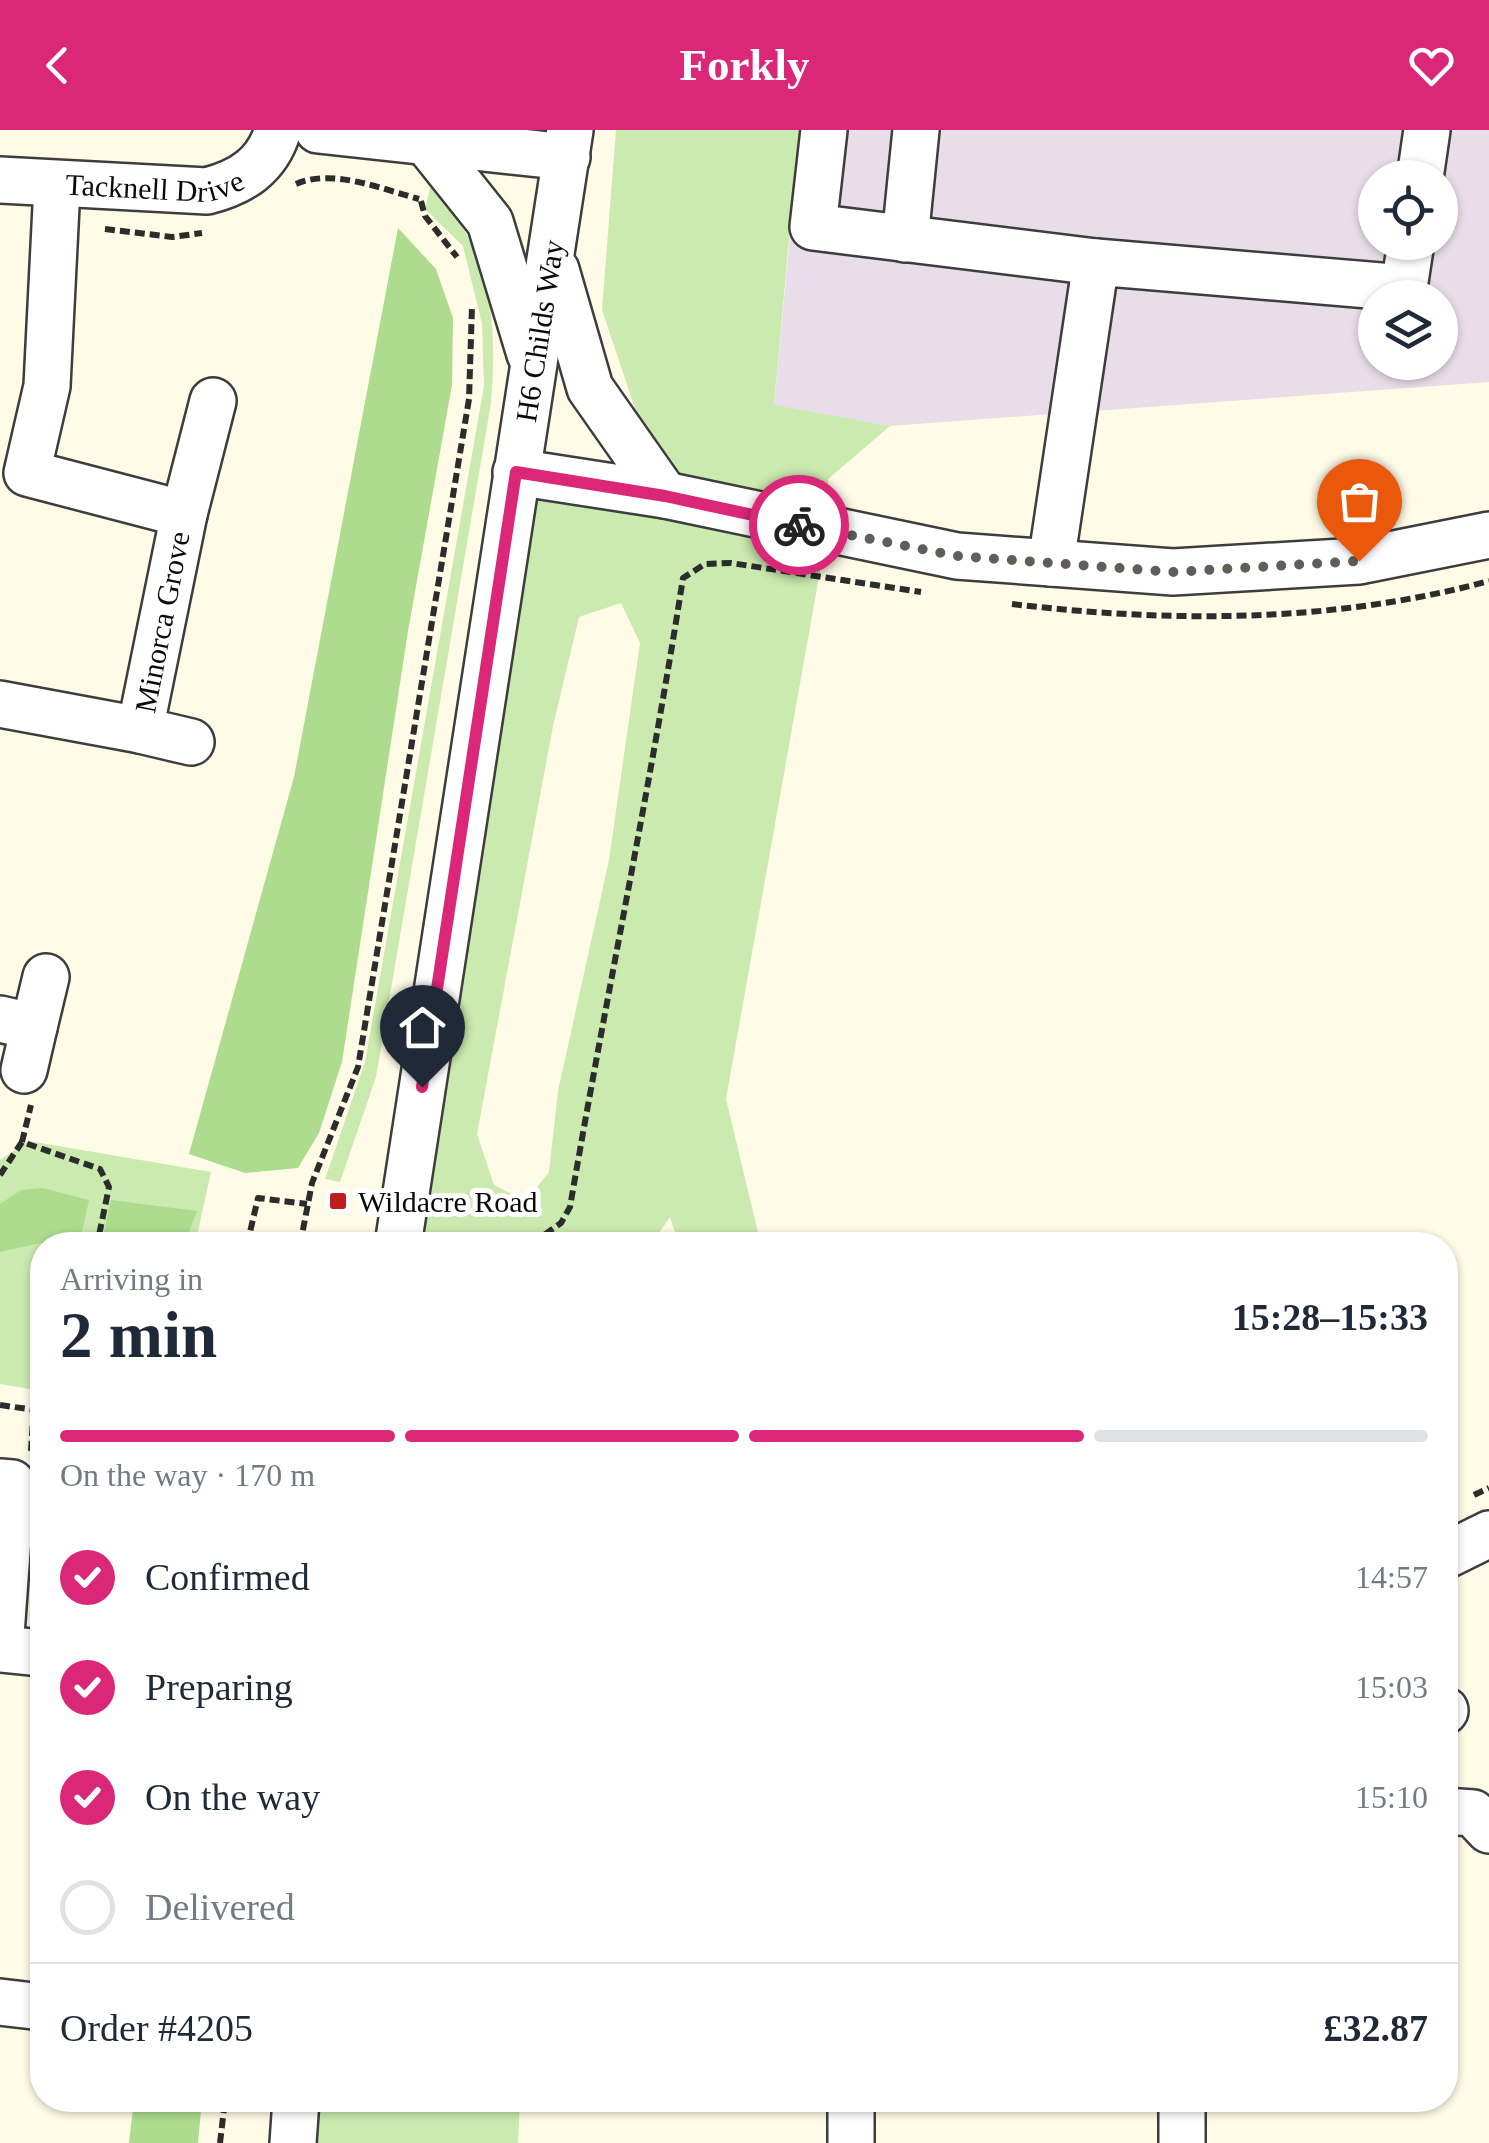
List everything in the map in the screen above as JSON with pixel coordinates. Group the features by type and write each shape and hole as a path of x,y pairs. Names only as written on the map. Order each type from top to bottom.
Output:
{"street":[{"name":"Tacknell Drive","path":"0,180 56,186 207,191 238,183 271,152 278,130"},
{"path":"318,130 569,144"},
{"path":"824,130 813,227 1096,262 1404,288 1408,260"},
{"path":"905,238 916,130"},
{"path":"1423,160 1427,130"},
{"path":"423,138 490,222 534,366"},
{"name":"H6 Childs Way","path":"400,1232 569,144"},
{"name":"Minorca Grove","path":"56,186 48,386 13,471 184,514"},
{"path":"552,258 590,388 665,496"},
{"path":"1051,563 1096,262"},
{"name":"Minorca Grove","path":"140,730 184,514 213,401"},
{"path":"516,472 665,496 957,556 1173,572 1340,562 1489,534"},
{"name":"Minorca Grove","path":"0,704 191,742"},
{"path":"20,1039 46,977"},
{"path":"0,1482 12,1483 0,1648 30,1652"},
{"path":"1458,1550 1489,1534"},
{"path":"1458,1812 1473,1813 1489,1830"},
{"path":"293,2143 295,2112"},
{"path":"851,2112 852,2143"},
{"path":"1182,2112 1182,2143"}],"path":[{"path":"423,138 420,199 425,216 462,262"},
{"path":"302,1232 307,1204 358,1067 468,399 472,296"},
{"path":"550,1232 561,1224 570,1207 602,1021 649,794 683,578 705,564 731,563 926,593"},
{"path":"1003,603 1120,617 1287,615 1489,582"},
{"path":"0,1175 22,1142 100,1170 109,1187 100,1232"},
{"path":"249,1232 258,1198 307,1204"},
{"path":"0,1405 30,1409"},
{"path":"220,2143 224,2112"}],"shaded area":[{"path":"800,130 1489,130 1489,382 890,426 774,406"}],"green space":[{"path":"616,130 799,130 774,405 890,426 828,479 827,532 726,1099 758,1232 675,1232 670,1217 660,1232 400,1232 516,472 664,495 602,310","holes":["621,603 640,643 609,860 558,1091 549,1172 526,1201 494,1185 477,1134 553,726 579,617"]},
{"path":"431,185 467,235 486,286 493,342 491,403 376,1077 340,1182 325,1179 365,1062 484,386 482,324 463,246 425,209"},
{"path":"398,228 436,269 453,318 452,385 408,631 342,1062 319,1133 298,1168 245,1173 189,1154 294,777"},
{"path":"29,1141 211,1172 198,1232 30,1232 30,1389 0,1384 0,1160"},
{"path":"43,1188 89,1200 82,1232 30,1232 30,1245 0,1252 0,1204 21,1190"},
{"path":"111,1200 197,1211 189,1232 104,1232"},
{"path":"133,2112 201,2112 198,2143 129,2143"},
{"path":"295,2112 519,2112 518,2143 293,2143"}],"way so far":[{"path":"799,525 957,556 1173,572 1359,561"}],"place":[{"name":"Wildacre Road","path":"338,1201"}],"route":[{"path":"422,1087 516,472 665,496 799,525"}]}
